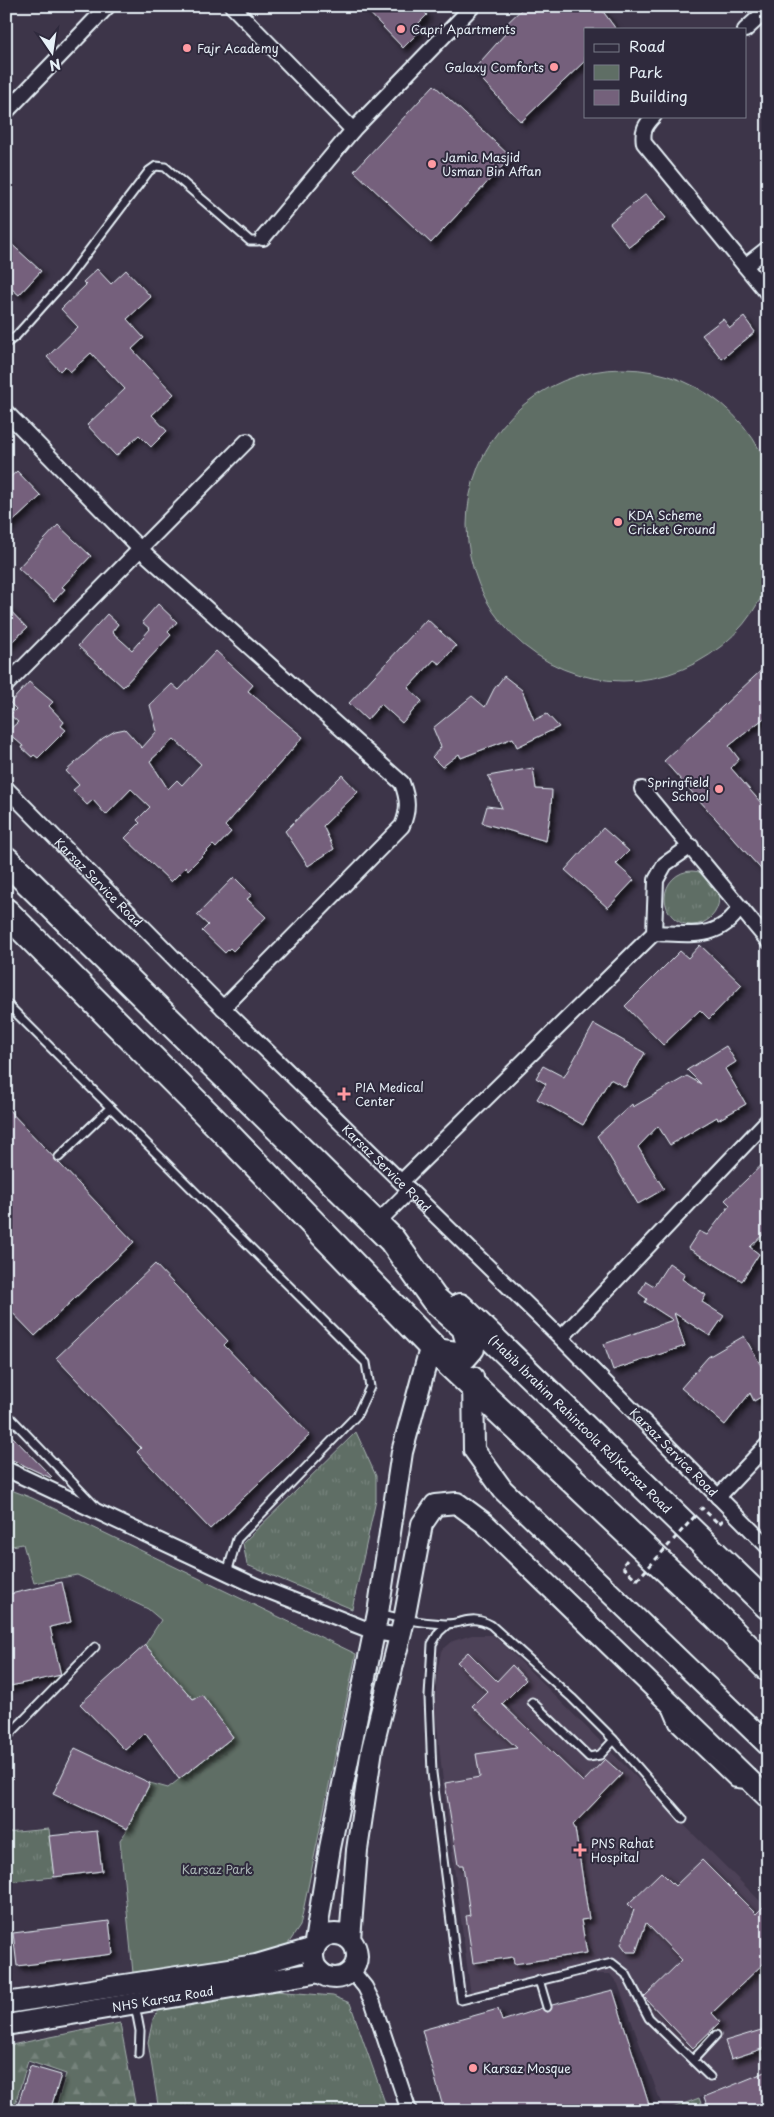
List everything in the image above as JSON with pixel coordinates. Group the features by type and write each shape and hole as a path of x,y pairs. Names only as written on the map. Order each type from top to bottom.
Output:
{"highway":[{"path":"6,860 384,1232 434,1299 466,1327 471,1348 464,1356 434,1348"},
{"path":"6,912 218,1125 434,1348 714,1614 768,1668"},
{"name":"(Habib Ibrahim Rahintoola Rd)Karsaz Road","path":"384,1232 768,1606"}],"street":[{"path":"6,112 108,6"},
{"path":"232,6 353,130"},
{"path":"263,238 353,130 473,6"},
{"path":"746,29 768,9"},
{"path":"652,118 647,123 643,133 644,143 768,294"},
{"path":"745,266 768,248"},
{"path":"6,412 141,550 402,783 407,798 408,814 402,826 223,1008"},
{"path":"6,685 247,441"},
{"name":"Karsaz Service Road","path":"6,788 223,1008 561,1338 768,1547"},
{"path":"642,788 768,940"},
{"path":"384,1232 406,1185 654,933 656,880 665,864 691,846"},
{"path":"654,933 702,934 719,930 734,918 740,906"},
{"path":"561,1338 768,1120"},
{"path":"434,1348 402,1452 376,1623 330,1848 314,1948 315,1965 320,1972 336,1977 351,1970 356,1963 357,1954 350,1939 357,1850 372,1749 402,1628 422,1524 435,1505 457,1503 484,1523 761,1791"},
{"path":"471,1348 474,1450 502,1490 768,1745"},
{"path":"718,1498 768,1444"},
{"path":"6,1470 227,1573 376,1623 402,1628"},
{"path":"330,1848 357,1850"},
{"path":"6,2003 256,1965 314,1948 326,1936 343,1935 350,1939"},
{"path":"351,1970 373,2003 409,2111"},
{"name":"NHS Karsaz Road","path":"6,2025 320,1972"}],"lane":[{"path":"8,342 16,336 68,278 149,171 156,166 165,167 250,241 257,241 263,238"},
{"path":"6,1003 366,1363 370,1387 358,1415 237,1538 227,1573"},
{"path":"58,1157 110,1108"},
{"path":"6,1414 107,1518"},
{"path":"376,1623 402,1628 448,1624 470,1618 491,1624 614,1740 683,1819"},
{"path":"448,1624 439,1632 432,1644 430,1725 432,1773 461,2000 604,1964 618,1966 631,1983 649,2018 710,2077"},
{"path":"6,1738 95,1647"},
{"path":"532,1702 590,1757 600,1755 614,1740"},
{"path":"539,1980 547,2007"},
{"path":"135,2004 140,2031 139,2054"},
{"path":"693,2060 716,2035"}],"path":[{"path":"622,1566 638,1580 695,1516"}],"shaded area":[{"name":"PNS Rahat Hospital","path":"472,1635 492,1635 505,1646 768,1909 768,2071 664,2111 618,1984 610,1974 594,1974 472,2003 444,1791 435,1706 437,1673 441,1651 453,1641"}],"green space":[{"name":"KDA Scheme Cricket Ground","path":"623,369 653,372 683,381 722,405 743,426 767,465 775,491 775,559 767,585 743,624 722,645 683,669 668,674 653,678 623,681 593,678 563,669 524,645 503,624 479,585 474,570 470,555 467,525 470,495 479,465 503,426 524,405 563,381 578,376 593,372"},
{"path":"692,871 702,873 711,879 717,888 719,898 717,908 711,917 702,923 692,925 682,923 673,917 667,908 665,898 667,888 673,879 682,873"},
{"path":"356,1432 376,1476 376,1500 352,1609 247,1565 243,1543"},
{"name":"Karsaz Park","path":"6,1488 32,1498 356,1654 300,1926 286,1947 226,1964 133,1973 120,1840 128,1829 150,1783 168,1788 233,1737 202,1695 193,1699 145,1645 161,1620 148,1609 77,1575 34,1583 23,1544 6,1547"},
{"path":"49,1829 54,1877 6,1882 6,1833"},
{"path":"252,1989 333,1996 350,2003 388,2111 159,2111 148,2042 153,2019 166,1999"},
{"path":"120,2023 136,2108 127,2111 55,2111 66,2074 28,2061 13,2111 6,2111 6,2046"},
{"path":"699,2098 704,2111 665,2111"}],"building":[{"name":"Capri Apartments","path":"363,6 419,6 427,15 416,26 420,31 403,48"},
{"name":"Galaxy Comforts","path":"525,6 599,6 615,28 584,28 584,62 521,122 473,70 505,34 501,29"},
{"name":"Jamia Masjid Usman Bin Affan","path":"434,85 511,157 431,243 354,171"},
{"path":"646,194 666,218 629,247 610,223"},
{"path":"6,239 41,271 19,295 6,284"},
{"path":"97,269 111,284 126,270 151,297 127,319 144,338 132,349 174,394 152,415 167,431 151,447 139,435 116,456 87,425 125,389 91,353 70,372 65,366 60,371 47,357 78,327 61,309 86,285 83,282"},
{"path":"744,317 755,332 722,359 702,335 723,319 730,328"},
{"path":"17,471 41,496 6,528 6,481"},
{"path":"58,525 91,556 62,587 65,589 54,601 18,568"},
{"path":"158,604 177,622 168,632 171,635 123,687 78,646 107,614 118,624 112,632 132,650 150,629 142,622"},
{"path":"6,606 27,628 6,647"},
{"path":"427,619 456,646 440,664 434,660 408,688 422,701 402,723 381,704 367,720 349,703"},
{"path":"216,651 253,685 248,691 303,737 225,826 231,832 216,848 213,845 188,870 186,867 171,882 125,838 140,823 137,820 150,807 131,789 106,815 93,800 87,805 73,790 79,785 66,771 103,738 115,731 125,729 142,748 157,731 150,705 172,684 179,690","holes":["174,739 201,764 182,785 177,780 168,789 150,761"]},
{"name":"Springfield School","path":"768,664 768,715 729,746 739,759 731,768 768,811 768,877 664,761"},
{"path":"504,676 522,690 534,720 547,714 559,727 517,747 513,738 461,758 459,754 442,767 432,757 441,747 433,728 472,696 485,707 494,689"},
{"path":"29,682 53,702 49,706 64,722 61,726 66,730 38,758 34,755 32,757 7,732 18,722 10,715 16,709 10,703"},
{"path":"533,768 536,789 552,790 546,841 482,823 487,806 502,808 488,776"},
{"path":"342,775 358,792 323,826 334,849 308,866 285,831"},
{"path":"603,828 629,851 616,864 634,880 608,908 565,870"},
{"path":"234,877 252,895 247,899 266,917 233,951 230,948 225,953 202,931 208,925 197,915"},
{"path":"700,945 742,985 709,1019 700,1010 663,1045 625,1006 680,951 688,958"},
{"path":"594,1024 645,1053 625,1087 610,1079 583,1125 537,1099 546,1084 536,1078 543,1066 564,1077"},
{"path":"726,1046 736,1062 725,1069 746,1104 718,1120 717,1117 670,1145 658,1126 638,1147 664,1189 638,1204 597,1136 632,1104 633,1107 687,1076 701,1084 687,1070"},
{"path":"6,1107 134,1242 35,1336 6,1306"},
{"path":"768,1159 768,1230 750,1247 759,1254 742,1281 688,1248 699,1231 707,1235 730,1205 725,1200"},
{"path":"669,1263 685,1274 682,1279 706,1295 702,1302 724,1316 710,1336 674,1313 685,1346 613,1370 604,1344 673,1320 645,1302 647,1299 639,1293 646,1281 654,1286"},
{"path":"155,1264 228,1341 224,1345 310,1435 210,1529 137,1452 141,1448 56,1358"},
{"path":"744,1336 763,1369 768,1366 768,1393 754,1401 750,1393 725,1425 681,1388 708,1357"},
{"path":"6,1430 52,1477 51,1478 6,1457"},
{"path":"62,1582 71,1622 50,1627 61,1675 6,1687 6,1595"},
{"path":"145,1645 193,1699 202,1695 233,1737 179,1779 145,1733 125,1750 80,1704"},
{"path":"468,1652 497,1681 512,1665 526,1680 502,1704 583,1782 605,1759 622,1774 573,1825 589,1919 581,1920 587,1953 514,1964 513,1957 473,1963 466,1916 470,1915 463,1865 458,1865 445,1783 480,1777 476,1754 517,1748 472,1706 487,1691 457,1662"},
{"path":"75,1748 150,1783 127,1829 53,1794"},
{"path":"97,1831 102,1871 54,1877 49,1836"},
{"path":"702,1860 756,1914 768,1902 768,1959 712,2013 720,2022 693,2048 644,1997 682,1960 646,1923 636,1952 627,1952 621,1944 634,1910 628,1904 661,1872 675,1886"},
{"path":"109,1921 113,1954 17,1966 13,1933"},
{"path":"613,1990 651,2111 444,2111 422,2030 498,2009 502,2021 542,2008 548,2012 552,2005"},
{"path":"768,2028 768,2047 731,2059 725,2041"},
{"path":"30,2066 61,2075 50,2111 16,2111"},
{"path":"768,2071 768,2111 709,2111 704,2097"}],"place":[{"name":"Capri Apartments","path":"401,29"},
{"name":"Fajr Academy","path":"187,48"},
{"name":"Galaxy Comforts","path":"554,67"},
{"name":"Jamia Masjid Usman Bin Affan","path":"432,164"},
{"name":"KDA Scheme Cricket Ground","path":"618,522"},
{"name":"Springfield School","path":"719,789"},
{"name":"PIA Medical Center","path":"344,1094"},
{"name":"PNS Rahat Hospital","path":"580,1850"},
{"name":"Karsaz Mosque","path":"473,2068"}]}
